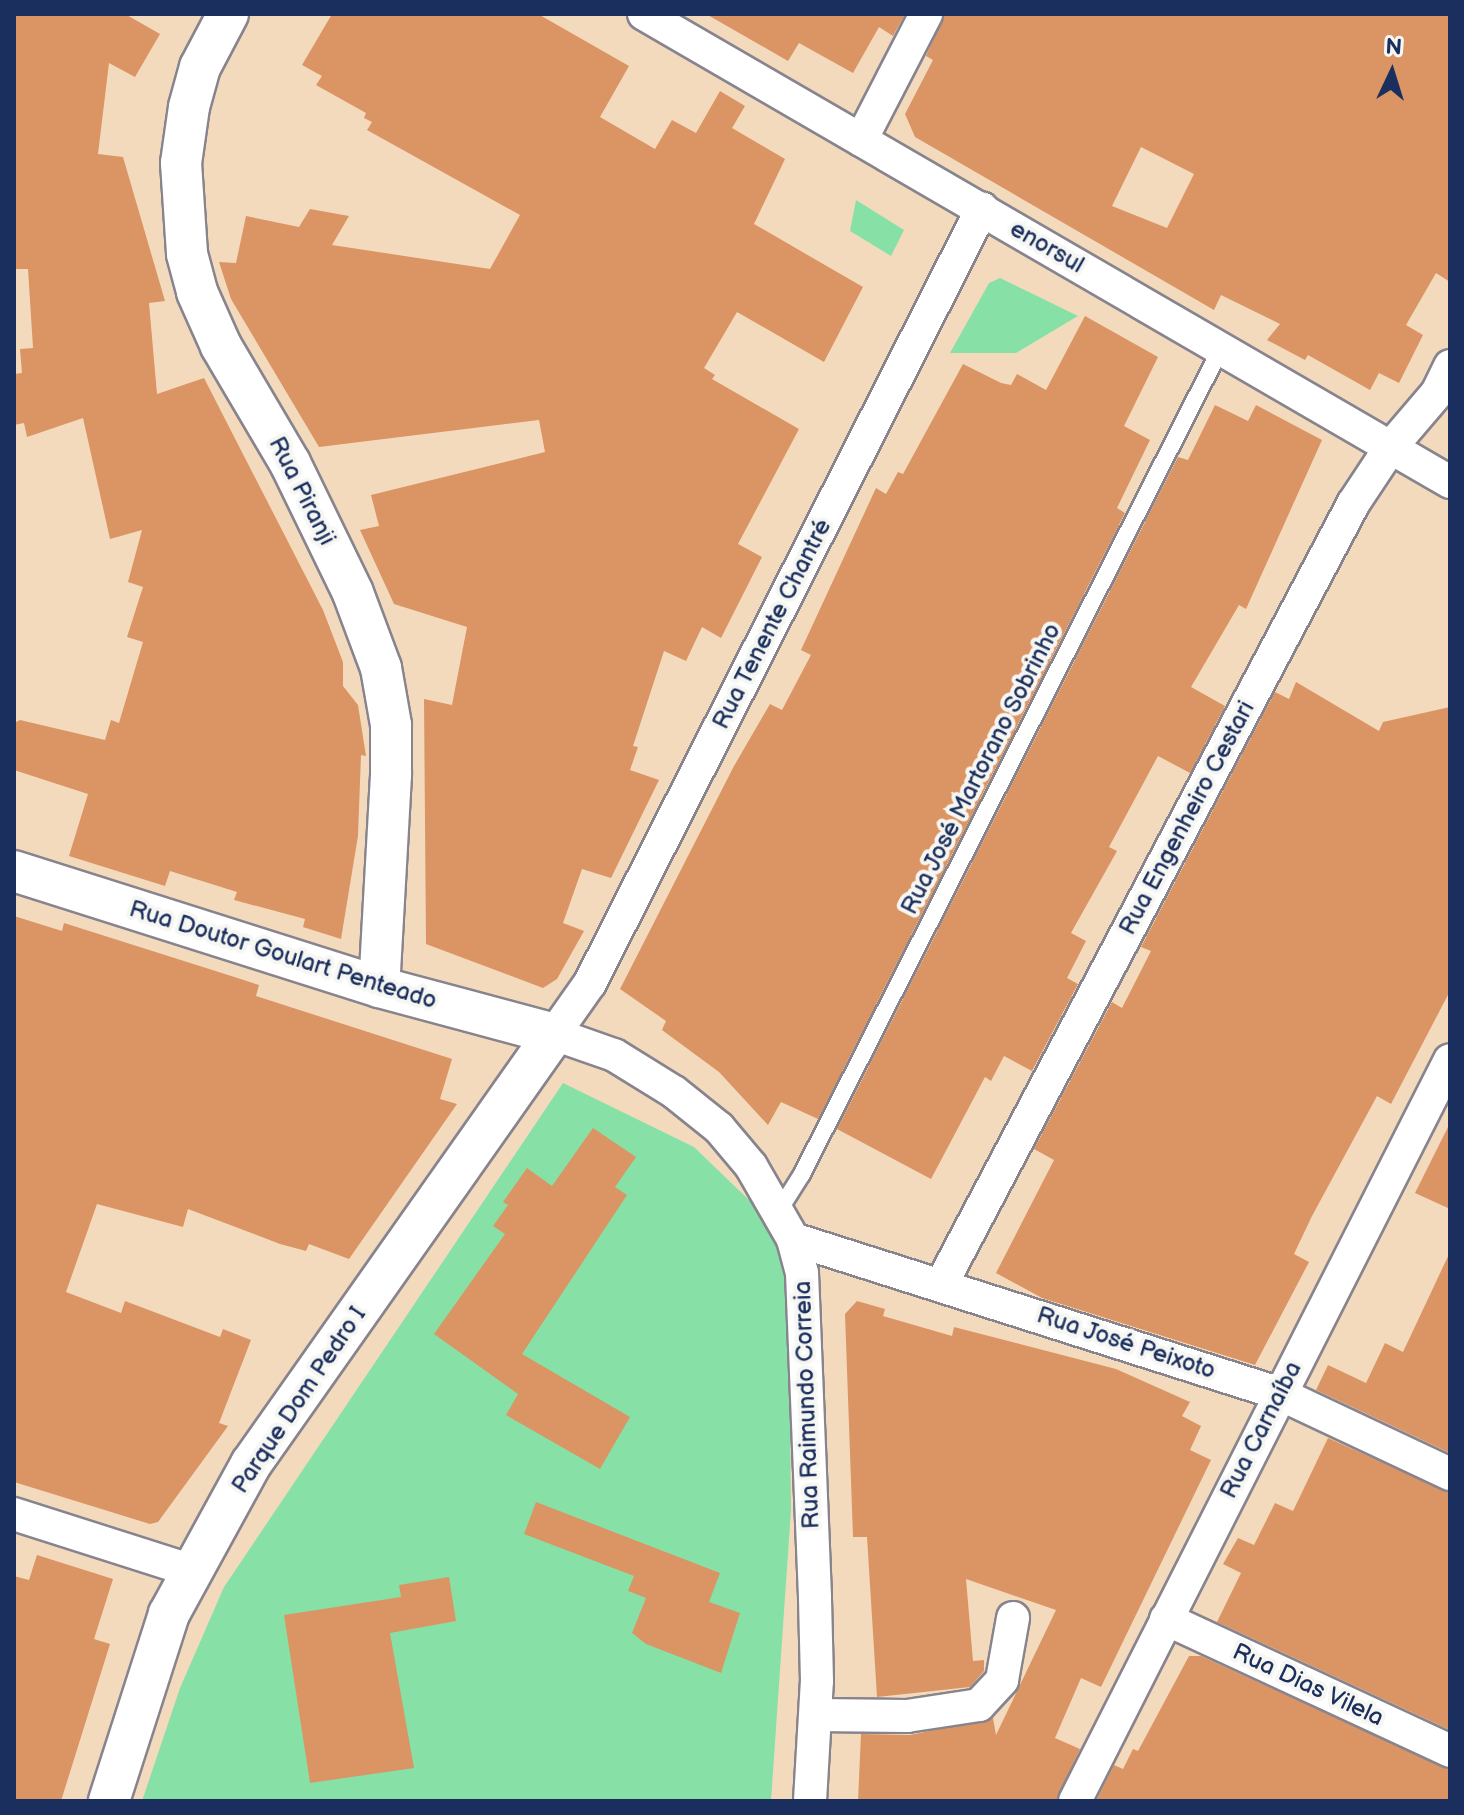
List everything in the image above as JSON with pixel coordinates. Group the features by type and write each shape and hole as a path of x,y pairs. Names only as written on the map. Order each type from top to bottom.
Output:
{"street":[{"name":"Rua Piranji","path":"228,14 200,67 189,107 181,163 187,254 197,292 221,346 290,463 353,593 381,668 391,725 391,775 379,987"},
{"name":"enorsul","path":"644,14 1450,482"},
{"path":"861,140 926,14"},
{"name":"Rua Tenente Chantré","path":"554,1034 590,983 982,209"},
{"name":"Rua Engenheiro Cestari","path":"942,1283 1353,504 1390,448 1420,417 1450,366"},
{"name":"Rua Doutor Goulart Penteado","path":"14,871 379,987 554,1034"},
{"name":"Rua Raimundo Correia","path":"554,1034 614,1055 674,1092 719,1128 780,1209 793,1239 802,1273 816,1715 810,1801"},
{"name":"Parque Dom Pedro I","path":"109,1801 169,1614 251,1464 554,1034"},
{"name":"Rua Carnaíba","path":"1075,1801 1278,1393 1450,1060"},
{"name":"Rua José Peixoto","path":"793,1239 942,1283 1278,1393 1450,1474"},
{"path":"14,1514 193,1571"},
{"path":"816,1715 907,1716 979,1705 1002,1680 1013,1618"},
{"name":"Rua Dias Vilela","path":"1166,1619 1450,1751"}],"lane":[{"name":"Rua José Martorano Sobrinho","path":"780,1209 810,1160 1221,348"}],"green space":[{"path":"856,200 904,230 891,256 850,231"},
{"path":"1000,278 1078,316 1016,353 950,353 989,283"},
{"path":"563,1083 694,1147 779,1229 789,1328 791,1510 771,1801 142,1801 180,1688 224,1587"}],"building":[{"path":"14,14 125,14 160,34 135,77 109,63 98,154 123,157 165,301 149,303 157,394 204,378 323,610 343,662 343,686 358,705 366,756 361,755 358,836 341,939 303,927 305,919 234,900 237,892 170,871 165,886 69,856 88,794 14,770 14,723 20,720 105,740 111,720 119,723 143,642 127,637 143,587 128,582 142,530 110,539 83,418 27,437 24,423 14,425 14,374 22,373 20,349 33,348 28,269 14,269"},
{"path":"332,14 538,14 629,66 600,117 655,149 672,120 696,133 720,91 745,106 732,128 785,159 754,224 863,287 824,362 737,312 704,368 715,375 712,379 799,429 738,544 762,557 721,638 702,627 686,661 664,651 633,746 638,747 630,770 659,780 611,878 582,869 563,923 584,931 557,979 543,988 426,944 424,699 452,705 467,627 394,604 360,530 379,526 371,495 545,452 539,420 319,447 231,299 219,262 236,263 246,216 299,227 310,209 349,216 332,245 490,269 520,215 367,130 372,122 364,118 366,113 316,85 322,76 302,65"},
{"path":"706,14 905,14 893,36 879,27 853,73 799,43 788,61"},
{"path":"945,14 1450,14 1450,282 1436,273 1406,325 1423,335 1399,383 1379,373 1370,390 1308,355 1305,360 1267,340 1280,324 1221,295 1214,310 915,137 905,114 933,60 926,56","holes":["1141,147 1194,174 1167,228 1112,206"]},
{"path":"1085,316 1158,357 1124,426 1150,440 1117,508 1125,513 818,1119 781,1102 768,1125 719,1072 662,1030 666,1021 620,989 734,766 770,704 782,710 811,655 801,650 876,488 886,494 898,472 903,474 963,364 1001,383 1011,385 1017,374 1046,390"},
{"path":"1215,405 1248,421 1256,405 1322,440 1246,609 1239,605 1191,687 1225,706 1190,773 1158,756 1109,847 1117,851 1071,933 1086,941 1067,978 1078,984 1032,1071 1004,1056 991,1081 985,1077 931,1179 837,1129 1178,457 1188,460"},
{"path":"1296,682 1379,731 1383,722 1450,707 1450,991 1391,1104 1377,1096 1312,1216 1294,1254 1309,1262 1255,1365 1042,1298 996,1273 1054,1160 1034,1149 1112,1002 1122,1008 1151,951 1141,947 1275,692 1289,699"},
{"path":"14,916 62,931 64,923 259,985 256,996 452,1059 440,1099 457,1104 349,1259 309,1244 306,1251 280,1244 188,1209 183,1227 97,1204 66,1292 121,1313 125,1301 220,1337 223,1329 251,1340 219,1423 228,1426 158,1522 150,1524 14,1482"},
{"path":"1450,1123 1450,1209 1415,1193"},
{"path":"593,1128 636,1157 615,1187 627,1195 522,1354 630,1417 600,1469 506,1415 518,1394 434,1334 505,1234 493,1226 508,1205 503,1202 527,1168 552,1186"},
{"path":"1450,1252 1450,1453 1316,1390 1328,1365 1366,1383 1385,1343 1403,1352"},
{"path":"857,1301 885,1309 883,1316 952,1336 954,1327 1116,1369 1190,1402 1182,1416 1201,1426 1190,1450 1211,1460 1101,1687 1081,1678 1055,1738 1080,1749 1056,1801 858,1801 861,1734 910,1735 993,1718 996,1735 1056,1610 966,1579 973,1661 984,1660 984,1671 970,1687 877,1697 867,1537 853,1537 845,1314"},
{"path":"1328,1438 1450,1493 1450,1730 1217,1622 1241,1573 1223,1564 1238,1538 1254,1545 1275,1503 1293,1511"},
{"path":"536,1502 720,1573 709,1602 740,1613 721,1673 646,1644 632,1633 646,1598 628,1591 634,1576 524,1534"},
{"path":"37,1555 113,1579 94,1639 110,1644 61,1801 14,1801 14,1576 29,1580"},
{"path":"449,1577 456,1621 390,1633 414,1768 310,1783 284,1615 401,1597 399,1585"},
{"path":"1189,1656 1201,1656 1450,1770 1450,1801 1096,1801 1114,1765 1123,1769 1133,1749 1138,1751"}]}
